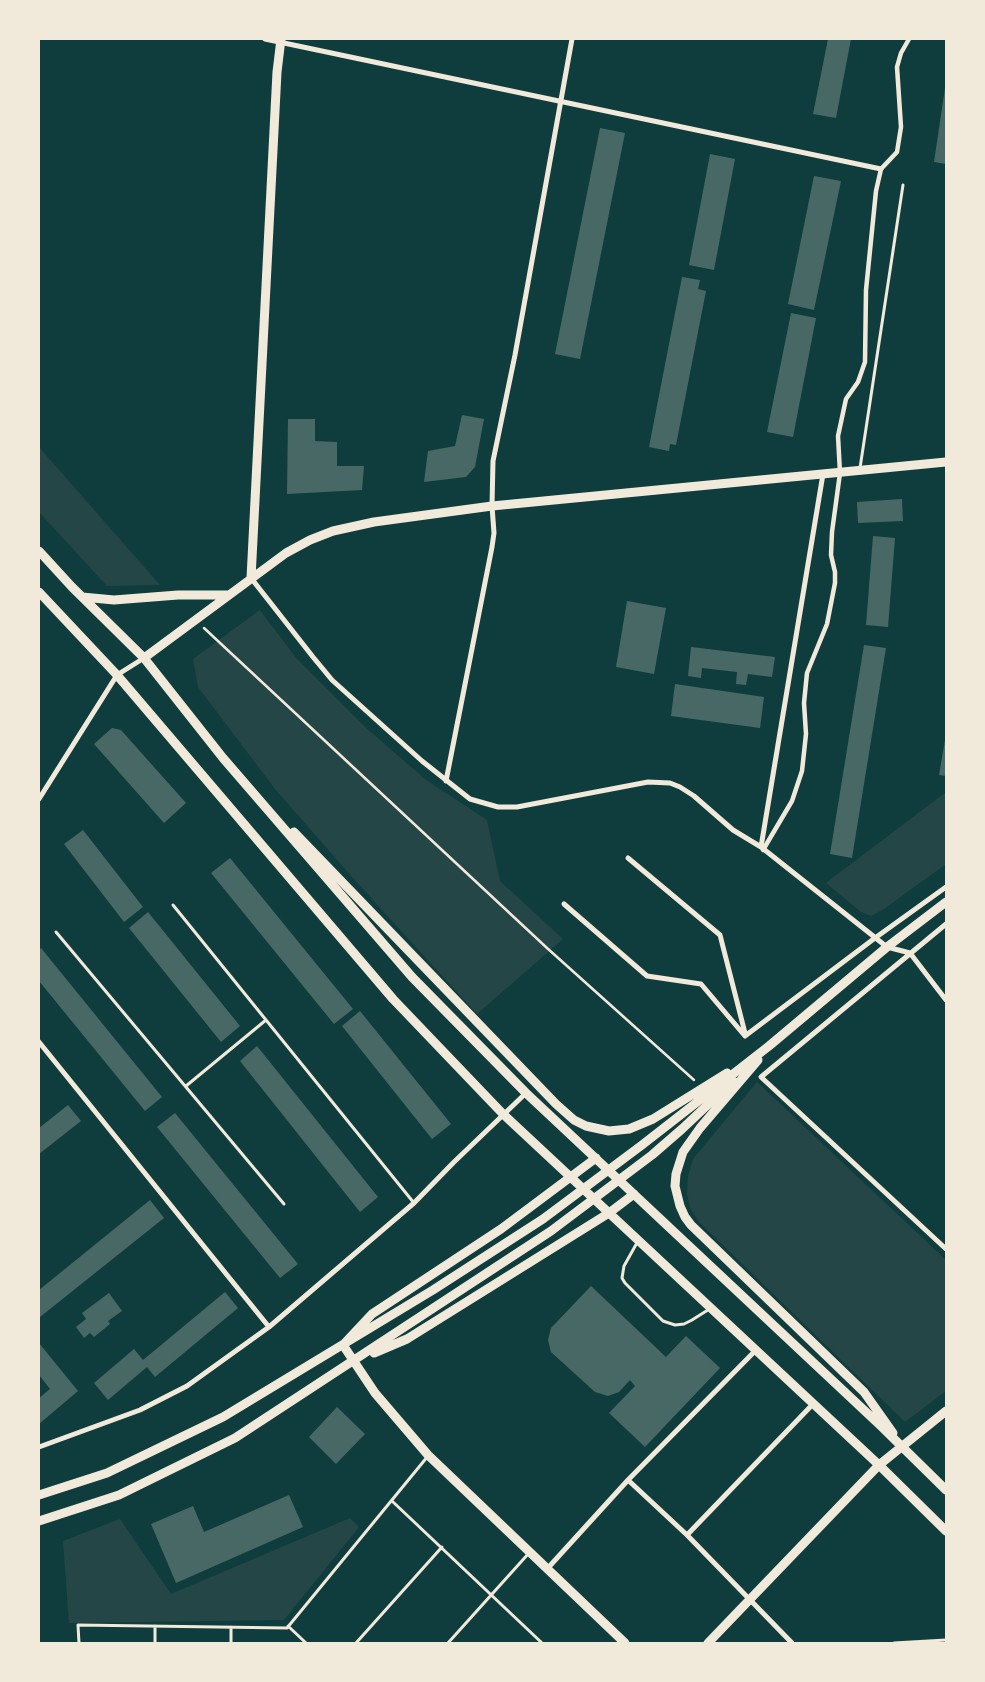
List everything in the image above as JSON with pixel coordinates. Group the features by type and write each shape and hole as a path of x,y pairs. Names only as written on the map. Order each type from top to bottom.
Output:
{"street":[{"path":"264,39 281,40 881,169"},
{"path":"446,781 492,547 494,533 492,506 494,461 572,39"},
{"path":"762,848 792,802 802,771 806,734 804,703 807,673 827,624 835,583 835,572 831,555 832,532 840,473 838,436 846,399 858,382 865,362 866,290 876,191 881,169 897,152 901,128 897,67 908,39"},
{"path":"281,40 276,72 251,578 332,680 446,781 470,799 498,807 517,807 648,782 670,783 680,787 694,796 733,830 762,848 887,947 910,953 946,1000"},
{"path":"39,799 117,675 144,658 286,553 310,540 333,531 374,522 492,506 946,462"},
{"path":"762,848 823,474"},
{"path":"39,551 82,597 144,658 223,758 412,977 526,1093 946,1490"},
{"path":"39,592 117,675 393,999 503,1114 879,1465 946,1531"},
{"path":"82,597 114,600 178,595 227,595"},
{"path":"223,758 556,1104 574,1120 586,1126 609,1131 629,1129 653,1119 770,1046"},
{"path":"628,858 720,935 746,1036"},
{"path":"746,1036 875,938 946,887"},
{"path":"39,1495 107,1473 224,1417 433,1290 542,1218 642,1145 770,1046 887,947 946,902"},
{"path":"564,904 647,976 701,984 746,1036"},
{"path":"946,924 761,1077 946,1249"},
{"path":"39,1042 269,1327"},
{"path":"39,1520 120,1495 236,1438 354,1362 444,1300 551,1231 652,1155 770,1046"},
{"path":"770,1046 700,1128 684,1152 679,1162 675,1180 676,1196 685,1217 691,1225 864,1392 901,1446"},
{"path":"39,1447 140,1410 188,1386 269,1327 414,1203 526,1093"},
{"path":"343,1345 372,1314 502,1230 596,1158"},
{"path":"354,1362 407,1339 609,1212 634,1194"},
{"path":"343,1345 382,1402 428,1455 625,1643"},
{"path":"546,1569 628,1480 756,1350"},
{"path":"687,1535 813,1404"},
{"path":"708,1643 879,1465 946,1410"},
{"path":"628,1480 687,1535 792,1643"}],"lane":[{"path":"859,471 903,185"},
{"path":"173,905 414,1203"},
{"path":"56,932 284,1204"},
{"path":"186,1086 266,1020"},
{"path":"638,1240 624,1266 622,1278 663,1320 675,1325 684,1324 711,1308"},
{"path":"78,1643 78,1625 287,1628 428,1455"},
{"path":"392,1501 542,1643"},
{"path":"356,1643 442,1547"},
{"path":"448,1643 530,1552"},
{"path":"155,1626 155,1643"},
{"path":"288,1626 306,1643"},
{"path":"231,1627 231,1643"},
{"path":"534,1643 538,1639"},
{"path":"894,1643 946,1640"}],"path":[{"path":"195,619 547,948 703,1088"}],"shaded area":[{"path":"39,447 160,585 107,586 39,512"},
{"path":"260,610 297,659 365,727 426,780 487,820 500,881 563,939 477,1014 275,789 198,687 193,659"},
{"path":"946,792 946,864 884,909 871,916 861,912 826,883"},
{"path":"757,1082 946,1260 946,1391 905,1422 699,1222 690,1208 687,1193 688,1176 693,1159"},
{"path":"350,1518 359,1527 284,1620 69,1623 63,1541 120,1519 171,1594"}],"building":[{"path":"828,39 851,39 836,118 813,114"},
{"path":"946,88 946,164 934,162"},
{"path":"600,128 625,133 580,359 555,354"},
{"path":"710,154 735,159 714,270 689,265"},
{"path":"814,176 841,181 814,310 788,304"},
{"path":"682,277 700,280 698,289 706,291 676,445 670,444 669,451 649,447"},
{"path":"791,313 816,318 793,437 767,432"},
{"path":"462,415 484,419 475,467 466,477 424,482 428,451 455,446"},
{"path":"288,419 315,419 315,441 337,442 337,466 364,466 362,490 287,494"},
{"path":"902,499 903,521 858,523 857,502"},
{"path":"873,536 895,538 888,627 866,625"},
{"path":"627,601 666,608 654,674 616,667"},
{"path":"864,645 886,648 852,858 830,854"},
{"path":"691,647 775,657 772,677 748,674 746,685 736,684 737,672 702,668 701,678 688,676"},
{"path":"675,684 764,697 760,728 671,716"},
{"path":"112,728 121,730 186,803 164,823 94,744"},
{"path":"946,740 946,776 939,775"},
{"path":"83,830 143,907 124,922 64,844"},
{"path":"230,858 353,1009 334,1024 211,873"},
{"path":"148,912 240,1026 221,1042 129,928"},
{"path":"41,948 162,1097 145,1111 39,981 39,950"},
{"path":"360,1011 451,1124 432,1139 342,1026"},
{"path":"257,1046 378,1197 360,1212 240,1061"},
{"path":"68,1105 81,1121 39,1154 39,1128"},
{"path":"175,1113 298,1264 280,1278 157,1127"},
{"path":"150,1200 164,1218 40,1317 39,1290"},
{"path":"591,1286 666,1357 686,1336 720,1368 645,1447 609,1413 635,1386 630,1380 619,1392 608,1396 595,1392 551,1352 548,1340 551,1328"},
{"path":"225,1292 238,1308 155,1377 147,1367 108,1400 94,1383 134,1349 143,1360"},
{"path":"109,1293 122,1311 108,1321 110,1324 94,1337 90,1333 84,1338 76,1327 86,1319 82,1313"},
{"path":"39,1343 78,1391 39,1424 39,1398 50,1389 39,1375"},
{"path":"337,1407 365,1434 336,1464 309,1437"},
{"path":"289,1495 303,1527 176,1583 151,1524 193,1506 204,1532"}]}
